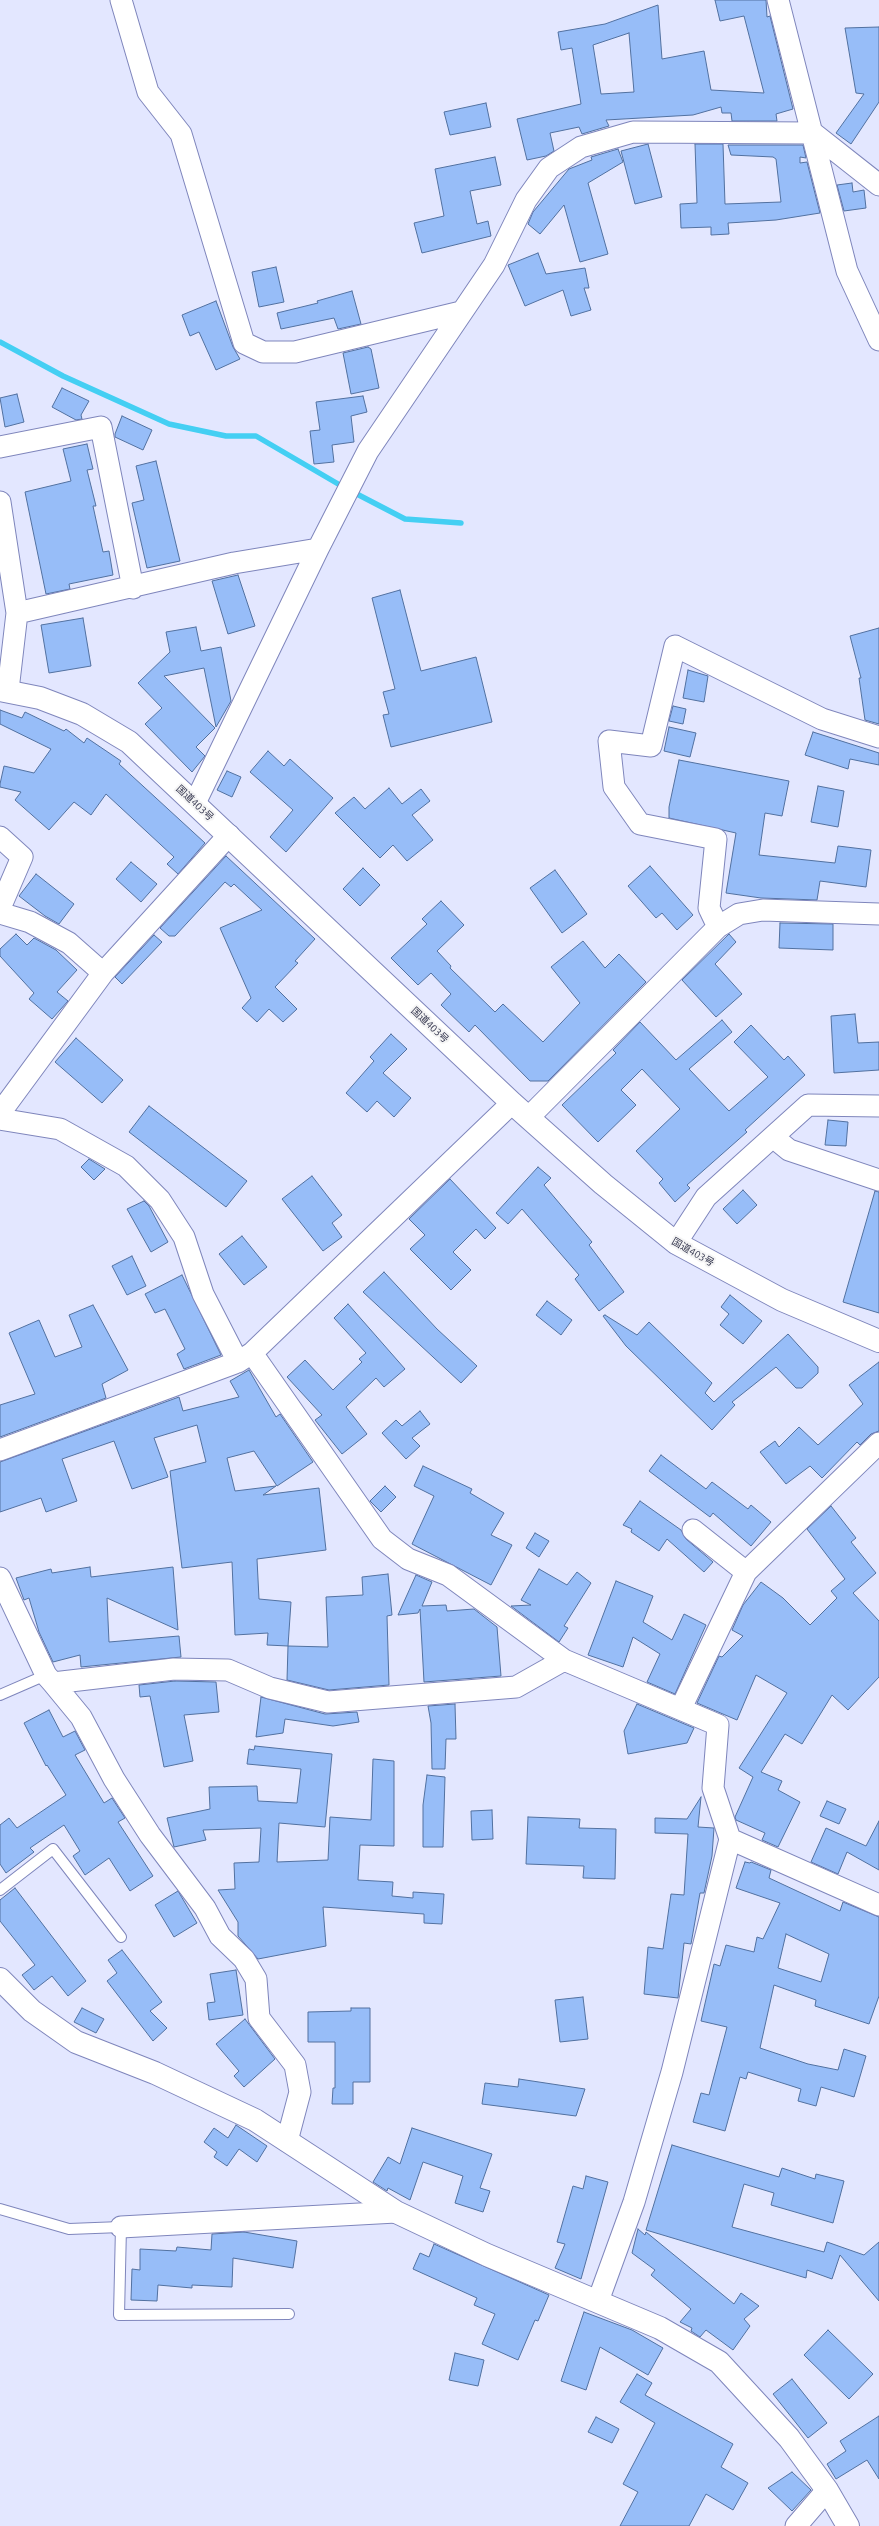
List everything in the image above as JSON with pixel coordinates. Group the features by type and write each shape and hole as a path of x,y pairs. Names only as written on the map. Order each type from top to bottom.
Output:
{"main road":[{"name":"国道403号","path":"4,690 40,698 82,714 129,742 512,1103 603,1184 676,1243 782,1300 879,1341"},
{"path":"0,1979 32,2011 76,2042 155,2073 255,2120 396,2212 487,2256 660,2328 719,2362 790,2438 827,2490 848,2526"}],"street":[{"path":"121,0 148,92 181,134 244,343 262,352 295,352 461,312"},
{"path":"778,0 847,271 879,340"},
{"path":"195,804 318,549 340,509 368,451 494,265 526,200 549,168 581,147 633,132 813,133 879,185"},
{"path":"0,447 100,427 133,588"},
{"path":"0,502 17,613 4,690"},
{"path":"17,613 133,588 234,563 318,549"},
{"path":"718,927 709,908 716,839 640,824 614,787 609,741 651,746 675,646 822,719 879,737"},
{"path":"0,1113 102,973 229,835"},
{"path":"0,837 22,857 0,908"},
{"path":"529,1117 718,927 739,914 762,910 879,914"},
{"path":"0,913 30,922 68,943 102,973"},
{"path":"0,1450 245,1358 512,1103"},
{"path":"676,1243 706,1197 808,1106 879,1106"},
{"path":"0,1119 60,1129 126,1166 160,1200 184,1237 204,1294 245,1358 382,1539 408,1559 448,1575 564,1660 681,1708 718,1725 713,1788 730,1839 672,2072 634,2202 598,2301"},
{"path":"773,1138 788,1150 879,1180"},
{"path":"681,1708 746,1572 879,1443"},
{"path":"693,1530 746,1572"},
{"path":"0,1578 49,1679 81,1717 114,1779 150,1835 205,1908 220,1936 244,1959 256,1979 259,2018 295,2065 300,2092 288,2141"},
{"path":"49,1679 174,1669 228,1670 270,1688 328,1702 516,1687 564,1660"},
{"path":"730,1839 879,1905"},
{"path":"121,2227 396,2212"},
{"path":"796,2526 827,2490"}],"lane":[{"path":"0,1695 49,1679"},
{"path":"0,1890 53,1849 121,1937"},
{"path":"0,2209 69,2230 121,2227 120,2315 289,2314"}],"building":[{"path":"715,0 766,0 767,17 770,16 793,109 776,114 777,121 732,121 731,113 722,113 721,107 693,115 606,120 609,126 582,134 579,127 550,133 554,151 546,156 527,160 517,119 581,104 572,48 561,50 558,32 605,24 658,5 662,59 704,51 711,90 764,93 744,16 720,21","holes":["629,33 634,92 601,94 593,45"]},
{"path":"879,27 879,102 851,144 836,133 864,94 856,93 845,28"},
{"path":"486,103 491,127 450,135 444,112"},
{"path":"648,144 662,197 635,204 621,151"},
{"path":"695,144 723,144 725,204 781,202 776,159 773,157 731,155 728,145 803,145 806,158 800,157 800,163 807,162 820,213 776,220 728,223 729,234 711,235 711,227 681,228 680,204 697,203"},
{"path":"618,149 623,162 588,183 608,254 580,262 564,205 540,234 528,224 533,212 569,169 592,160 591,157"},
{"path":"495,157 501,185 470,191 477,224 488,221 491,236 422,253 414,223 444,216 435,169"},
{"path":"852,183 853,192 864,190 866,208 844,211 837,185"},
{"path":"538,253 546,274 585,268 589,288 584,288 591,310 571,316 563,290 525,306 508,265"},
{"path":"276,267 284,302 259,307 252,272"},
{"path":"352,291 361,324 338,329 334,318 281,329 277,313 318,303 317,301"},
{"path":"216,301 233,347 240,359 216,370 199,332 190,336 182,315"},
{"path":"368,347 371,349 379,388 351,394 343,353"},
{"path":"62,388 89,401 81,415 82,419 76,420 52,407"},
{"path":"17,394 24,422 5,427 0,398"},
{"path":"363,396 367,412 351,416 354,442 332,445 334,462 314,464 310,431 320,430 316,402"},
{"path":"122,416 152,430 143,450 115,437"},
{"path":"87,444 93,469 87,470 96,506 93,506 103,552 109,551 113,575 69,584 70,589 46,594 25,492 71,481 63,449"},
{"path":"156,461 180,561 147,568 132,503 144,500 136,466"},
{"path":"238,575 255,626 228,634 212,581"},
{"path":"400,590 421,671 476,657 492,722 391,747 383,715 389,714 383,692 395,689 372,598"},
{"path":"83,618 91,666 49,673 41,625"},
{"path":"196,627 201,651 221,647 231,701 216,727 204,668 164,676 215,728 196,747 205,756 192,772 145,724 162,708 138,683 170,652 166,632"},
{"path":"879,628 879,724 865,720 859,678 861,678 850,636"},
{"path":"688,670 708,676 704,702 683,698"},
{"path":"673,706 686,709 683,724 669,721"},
{"path":"0,710 22,718 25,712 64,731 66,729 84,743 87,738 121,761 119,764 205,843 178,874 167,864 174,857 106,794 91,815 74,802 49,830 15,800 21,792 0,787 0,784 4,766 34,773 51,749 0,724"},
{"path":"669,727 696,733 690,757 664,751"},
{"path":"813,732 879,753 879,765 850,759 848,769 805,755"},
{"path":"268,751 284,766 290,759 333,798 286,852 270,837 293,810 250,772"},
{"path":"679,760 789,781 782,816 765,813 759,855 835,863 838,846 871,850 866,887 820,881 817,900 761,898 726,893 736,833 669,818 669,807"},
{"path":"227,771 241,777 232,797 217,790"},
{"path":"818,786 844,791 838,827 811,822"},
{"path":"389,788 402,804 421,789 430,801 412,815 433,840 407,861 393,845 380,858 335,813 354,797 365,809"},
{"path":"226,856 315,939 295,961 298,963 275,987 297,1009 283,1022 269,1009 257,1022 242,1008 251,998 220,928 262,910 234,884 231,887 225,882 175,936 169,936 160,928"},
{"path":"131,862 157,884 141,902 116,879"},
{"path":"650,866 693,915 677,930 662,913 656,918 628,886"},
{"path":"363,868 380,885 360,906 343,889"},
{"path":"555,870 587,914 562,933 530,888"},
{"path":"36,874 74,904 59,924 45,916 19,896"},
{"path":"441,901 464,925 437,951 451,966 450,968 495,1012 503,1004 543,1042 580,1003 551,967 583,941 605,968 619,954 646,982 548,1081 530,1081 475,1025 469,1032 441,1005 451,994 431,973 418,985 391,958 427,924 422,919"},
{"path":"780,923 833,924 833,950 779,948"},
{"path":"16,934 27,945 34,938 56,950 77,970 57,992 68,1001 52,1019 29,999 34,993 0,956 0,949"},
{"path":"729,934 736,942 715,964 742,994 716,1017 682,980"},
{"path":"154,935 162,942 122,984 115,977"},
{"path":"855,1014 858,1043 879,1042 879,1070 834,1073 831,1016"},
{"path":"722,1020 732,1032 689,1069 729,1111 768,1077 734,1042 751,1025 784,1060 788,1056 805,1075 745,1130 747,1132 687,1185 690,1188 675,1202 659,1183 663,1179 636,1151 680,1109 642,1069 621,1090 636,1105 598,1142 562,1105 616,1053 613,1050 640,1022 676,1060"},
{"path":"391,1034 407,1049 383,1073 411,1098 394,1117 377,1101 367,1112 346,1093 374,1061 370,1057"},
{"path":"76,1038 123,1080 102,1103 55,1062"},
{"path":"149,1106 247,1181 226,1207 129,1132"},
{"path":"828,1120 848,1122 846,1146 825,1145"},
{"path":"89,1159 105,1169 94,1180 81,1167"},
{"path":"538,1167 551,1178 544,1185 592,1242 589,1245 624,1292 599,1311 575,1279 579,1275 522,1209 508,1224 496,1213"},
{"path":"312,1176 342,1215 332,1223 342,1237 323,1251 282,1199"},
{"path":"450,1179 496,1228 485,1239 476,1229 453,1252 471,1270 451,1290 410,1249 425,1235 409,1219"},
{"path":"743,1190 757,1205 737,1224 723,1209"},
{"path":"875,1191 879,1192 879,1313 843,1302"},
{"path":"144,1201 149,1206 168,1242 151,1252 127,1209"},
{"path":"242,1236 267,1267 244,1285 219,1254"},
{"path":"132,1256 146,1286 127,1295 112,1266"},
{"path":"384,1272 437,1329 477,1366 461,1383 363,1292"},
{"path":"182,1275 221,1355 184,1369 177,1354 185,1349 165,1309 155,1313 145,1294"},
{"path":"730,1295 762,1321 743,1344 720,1325 729,1314 721,1307"},
{"path":"547,1301 572,1320 561,1335 536,1315"},
{"path":"348,1304 405,1369 384,1387 376,1378 346,1407 367,1434 342,1454 315,1420 322,1415 287,1377 305,1360 333,1390 362,1362 359,1359 366,1353 334,1318"},
{"path":"93,1305 128,1370 102,1384 106,1398 0,1437 0,1405 35,1394 9,1333 39,1320 55,1357 82,1347 69,1315"},
{"path":"605,1315 637,1335 649,1322 712,1383 705,1393 714,1402 788,1334 818,1367 818,1373 802,1388 796,1388 776,1367 732,1402 735,1405 712,1430 626,1346 603,1316"},
{"path":"879,1362 879,1431 871,1434 860,1445 857,1442 822,1478 810,1466 786,1484 760,1452 775,1441 779,1447 799,1427 818,1445 863,1404 849,1385"},
{"path":"249,1370 276,1417 280,1414 313,1462 277,1486 254,1451 227,1458 235,1491 276,1486 263,1495 319,1488 326,1550 257,1559 259,1599 291,1602 288,1646 267,1645 268,1633 235,1635 232,1562 182,1568 170,1471 206,1462 197,1425 154,1438 168,1477 132,1489 114,1441 62,1459 77,1501 46,1512 41,1498 0,1512 0,1462 179,1397 183,1411 239,1397 230,1381"},
{"path":"420,1411 430,1424 412,1438 420,1446 406,1459 382,1433 396,1420 402,1426"},
{"path":"661,1455 706,1489 712,1482 748,1509 751,1505 771,1522 751,1546 713,1513 710,1517 649,1471"},
{"path":"423,1466 472,1489 470,1493 504,1513 491,1535 512,1545 491,1585 412,1544 434,1496 414,1486"},
{"path":"385,1486 396,1497 381,1512 370,1501"},
{"path":"640,1501 681,1530 686,1539 713,1562 704,1572 667,1539 659,1551 631,1532 632,1529 623,1525"},
{"path":"831,1506 856,1538 851,1542 876,1573 853,1593 879,1621 879,1677 848,1710 832,1695 802,1744 785,1734 761,1772 782,1781 778,1790 800,1802 778,1847 762,1840 765,1833 736,1820 735,1817 753,1777 739,1768 787,1693 756,1675 737,1720 697,1703 719,1656 722,1657 743,1636 732,1630 743,1605 761,1582 783,1598 810,1625 837,1598 831,1591 845,1579 807,1529"},
{"path":"535,1533 549,1541 539,1557 526,1548"},
{"path":"90,1567 91,1577 173,1567 178,1630 107,1598 109,1642 179,1636 181,1657 81,1667 80,1655 53,1662 39,1632 29,1598 24,1600 16,1578 51,1569 52,1573"},
{"path":"539,1569 567,1585 577,1572 591,1583 564,1626 568,1628 559,1642 511,1606 531,1605 521,1600"},
{"path":"388,1574 392,1615 387,1616 389,1685 329,1690 287,1680 288,1646 328,1647 326,1597 363,1595 362,1577"},
{"path":"416,1575 432,1582 422,1606 446,1605 447,1611 474,1609 497,1627 501,1676 424,1682 420,1609 418,1613 398,1615"},
{"path":"616,1581 653,1596 643,1622 672,1640 684,1614 706,1625 675,1694 647,1682 660,1654 633,1637 623,1667 588,1655"},
{"path":"175,1681 216,1682 219,1712 184,1715 193,1761 164,1767 150,1696 140,1697 139,1685"},
{"path":"261,1697 325,1714 357,1712 359,1722 333,1726 285,1719 283,1733 256,1737"},
{"path":"455,1704 456,1739 446,1739 445,1769 432,1769 431,1723 428,1706"},
{"path":"637,1704 694,1728 687,1743 628,1754 624,1731"},
{"path":"49,1710 63,1737 75,1731 85,1750 75,1755 104,1803 112,1798 125,1818 118,1822 153,1876 130,1891 109,1858 85,1875 73,1856 80,1851 64,1825 30,1848 34,1852 6,1873 0,1864 0,1825 9,1818 17,1828 66,1795 47,1765 46,1766 24,1723"},
{"path":"255,1746 332,1754 325,1827 279,1823 277,1862 328,1860 330,1817 371,1820 373,1759 394,1761 394,1846 360,1845 358,1880 393,1882 392,1896 413,1898 413,1892 444,1894 442,1924 424,1923 424,1914 323,1907 326,1946 258,1959 238,1936 238,1922 218,1890 235,1889 234,1863 259,1862 261,1828 203,1830 206,1840 174,1847 167,1818 210,1809 209,1787 257,1786 258,1801 297,1803 301,1769 247,1764 249,1749 254,1750"},
{"path":"427,1775 445,1777 443,1847 423,1847 423,1805"},
{"path":"701,1797 698,1827 714,1828 712,1856 704,1893 700,1893 691,1944 684,1943 678,1998 644,1994 648,1947 663,1949 671,1894 684,1895 688,1834 655,1833 655,1818 687,1819"},
{"path":"827,1801 846,1809 839,1824 820,1816"},
{"path":"492,1810 493,1839 472,1840 471,1811"},
{"path":"528,1817 580,1819 579,1828 616,1829 615,1879 583,1878 584,1866 526,1864"},
{"path":"879,1821 879,1870 847,1852 838,1874 811,1862 826,1828 866,1846"},
{"path":"745,1862 751,1862 771,1870 769,1878 840,1911 843,1902 879,1917 879,1996 869,2024 815,2006 816,2000 774,1985 760,2048 808,2064 838,2070 844,2049 866,2056 854,2097 821,2087 816,2106 798,2101 801,2089 748,2072 746,2079 740,2077 725,2131 693,2122 701,2093 709,2095 727,2027 701,2021 714,1964 720,1966 726,1945 754,1952 757,1937 763,1939 780,1903 736,1888","holes":["786,1934 829,1954 821,1982 778,1968"]},
{"path":"15,1888 86,1981 68,1996 52,1976 34,1990 22,1975 35,1965 0,1921 0,1900"},
{"path":"178,1891 197,1923 174,1937 155,1905"},
{"path":"122,1950 162,2002 150,2011 167,2028 153,2041 107,1981 117,1973 108,1960"},
{"path":"236,1970 243,2015 209,2020 207,2003 215,2002 210,1974"},
{"path":"583,1997 588,2039 560,2042 555,2000"},
{"path":"82,2008 104,2019 96,2033 74,2022"},
{"path":"351,2008 370,2008 370,2082 353,2082 353,2104 332,2104 333,2088 335,2088 335,2042 308,2042 308,2012 351,2011"},
{"path":"245,2019 275,2059 244,2087 234,2076 239,2071 216,2044"},
{"path":"519,2079 585,2089 576,2116 482,2104 485,2083 518,2087"},
{"path":"236,2125 267,2146 257,2162 239,2149 227,2166 214,2157 217,2152 204,2142 214,2128 228,2138"},
{"path":"412,2128 492,2154 480,2188 490,2191 483,2212 455,2203 463,2176 423,2162 410,2200 388,2188 387,2191 373,2182 388,2157 400,2164"},
{"path":"672,2145 779,2177 782,2168 815,2179 816,2174 844,2181 833,2223 771,2205 774,2193 744,2184 732,2227 824,2252 827,2242 864,2255 879,2242 879,2301 840,2255 832,2279 807,2270 806,2278 646,2230"},
{"path":"586,2176 608,2182 581,2279 555,2268 565,2244 557,2242 573,2186 583,2189"},
{"path":"638,2229 645,2235 646,2232 734,2304 741,2293 759,2306 744,2319 750,2326 733,2350 706,2330 700,2337 691,2331 692,2328 680,2322 691,2309 651,2275 655,2270 632,2253"},
{"path":"244,2232 297,2241 293,2268 233,2258 232,2287 192,2285 192,2288 158,2285 157,2301 131,2300 132,2269 140,2270 140,2249 176,2251 177,2247 211,2250 212,2234"},
{"path":"434,2244 549,2295 538,2321 535,2320 518,2360 482,2344 495,2314 474,2305 477,2298 413,2269 420,2253 429,2257"},
{"path":"584,2312 632,2330 663,2348 648,2375 600,2347 586,2390 561,2381"},
{"path":"828,2330 873,2374 849,2399 804,2355"},
{"path":"455,2353 484,2360 478,2386 449,2380"},
{"path":"637,2374 652,2383 645,2395 733,2444 721,2467 748,2483 733,2510 706,2494 689,2526 620,2526 638,2492 623,2484 655,2423 620,2402"},
{"path":"792,2379 827,2423 808,2438 773,2394"},
{"path":"879,2416 879,2479 867,2460 836,2479 827,2464 846,2451 840,2441"},
{"path":"596,2417 619,2429 612,2443 588,2432"},
{"path":"792,2472 811,2490 792,2511 768,2488"}],"waterway":[{"path":"0,342 63,376 169,424 226,436 256,436 345,488"},
{"path":"353,492 405,519 461,523"}]}
